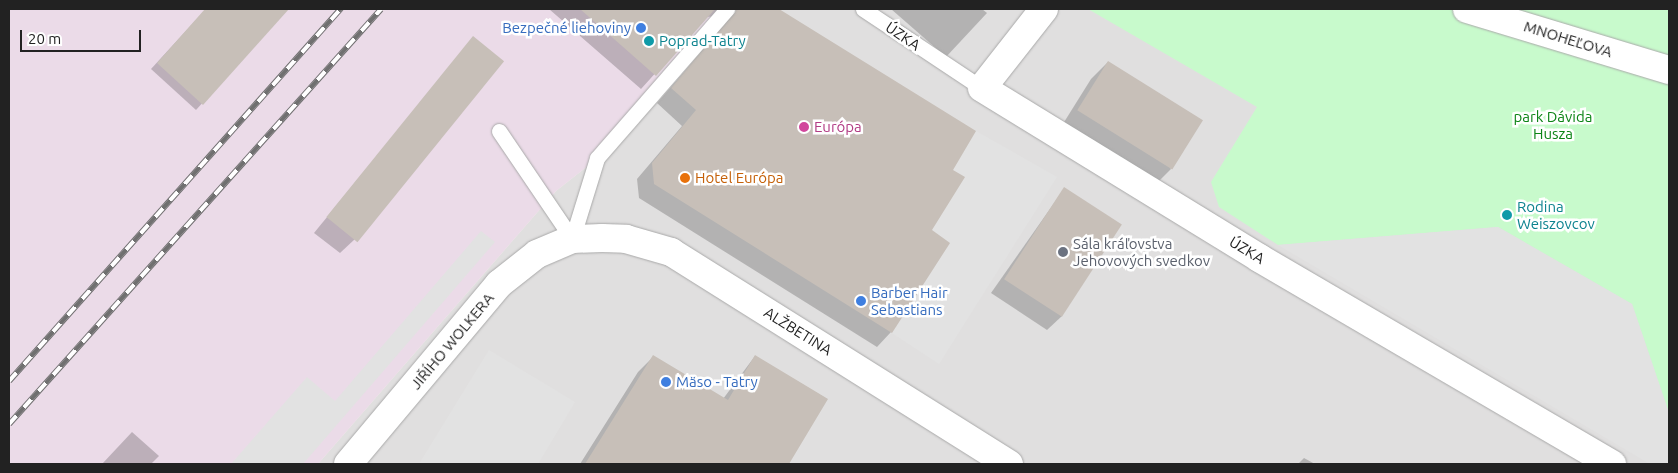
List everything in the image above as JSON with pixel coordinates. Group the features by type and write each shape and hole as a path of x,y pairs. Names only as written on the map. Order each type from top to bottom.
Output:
{"street":[{"path":"982,88 1044,9"},
{"name":"MNOHEĽOVA","path":"1467,9 1669,70"},
{"name":"ÚZKA","path":"982,88 1259,258 1612,464"},
{"name":"ALŽBETINA","path":"572,239 626,239 672,252 999,462"},
{"name":"JIŘÍHO WOLKERA","path":"348,464 499,284 537,254 572,239"}],"lane":[{"path":"572,239 597,158 727,9"},
{"name":"ÚZKA","path":"863,9 982,88"},
{"path":"499,131 572,239"}],"shaded area":[{"path":"9,9 737,9 622,139 556,191 318,464 9,464"},
{"path":"737,9 1669,9 1669,464 318,464 556,191 622,139"},
{"path":"976,131 1057,177 939,364 892,333 950,243 931,230 965,177 953,170"},
{"path":"1498,227 1632,304 1669,413 1669,464 1650,464 1278,245"},
{"path":"481,231 495,242 303,464 231,464 307,377 335,401"},
{"path":"489,350 575,402 538,464 419,464"}],"green space":[{"name":"park Dávida Husza","path":"1088,9 1669,9 1669,413 1632,304 1498,227 1278,245 1219,207 1211,182 1257,107"}],"building":[{"path":"205,9 289,9 203,105 157,63"},
{"name":"Poprad-Tatry","path":"580,9 715,9 656,76"},
{"name":"Európa","path":"736,9 779,9 976,131 953,170 965,177 932,230 950,243 892,333 654,184 652,163 696,110 671,88"},
{"path":"473,36 504,61 357,242 326,217"},
{"path":"1108,61 1203,120 1172,170 1077,110"},
{"name":"Sála kráľovstva Jehovových svedkov","path":"1064,187 1122,225 1062,317 1004,279"},
{"path":"653,355 728,400 755,355 828,399 789,464 585,464"}],"railway":[{"path":"9,381 341,9"},
{"path":"9,424 381,9"}],"place":[{"name":"Bezpečné liehoviny","path":"641,28"},
{"name":"Poprad-Tatry","path":"649,41"},
{"name":"Európa","path":"804,127"},
{"name":"Hotel Európa","path":"685,178"},
{"name":"Rodina Weiszovcov","path":"1507,215"},
{"name":"Sála kráľovstva Jehovových svedkov","path":"1063,252"},
{"name":"Barber Hair Sebastians","path":"861,301"},
{"name":"Mäso - Tatry","path":"666,382"}]}
